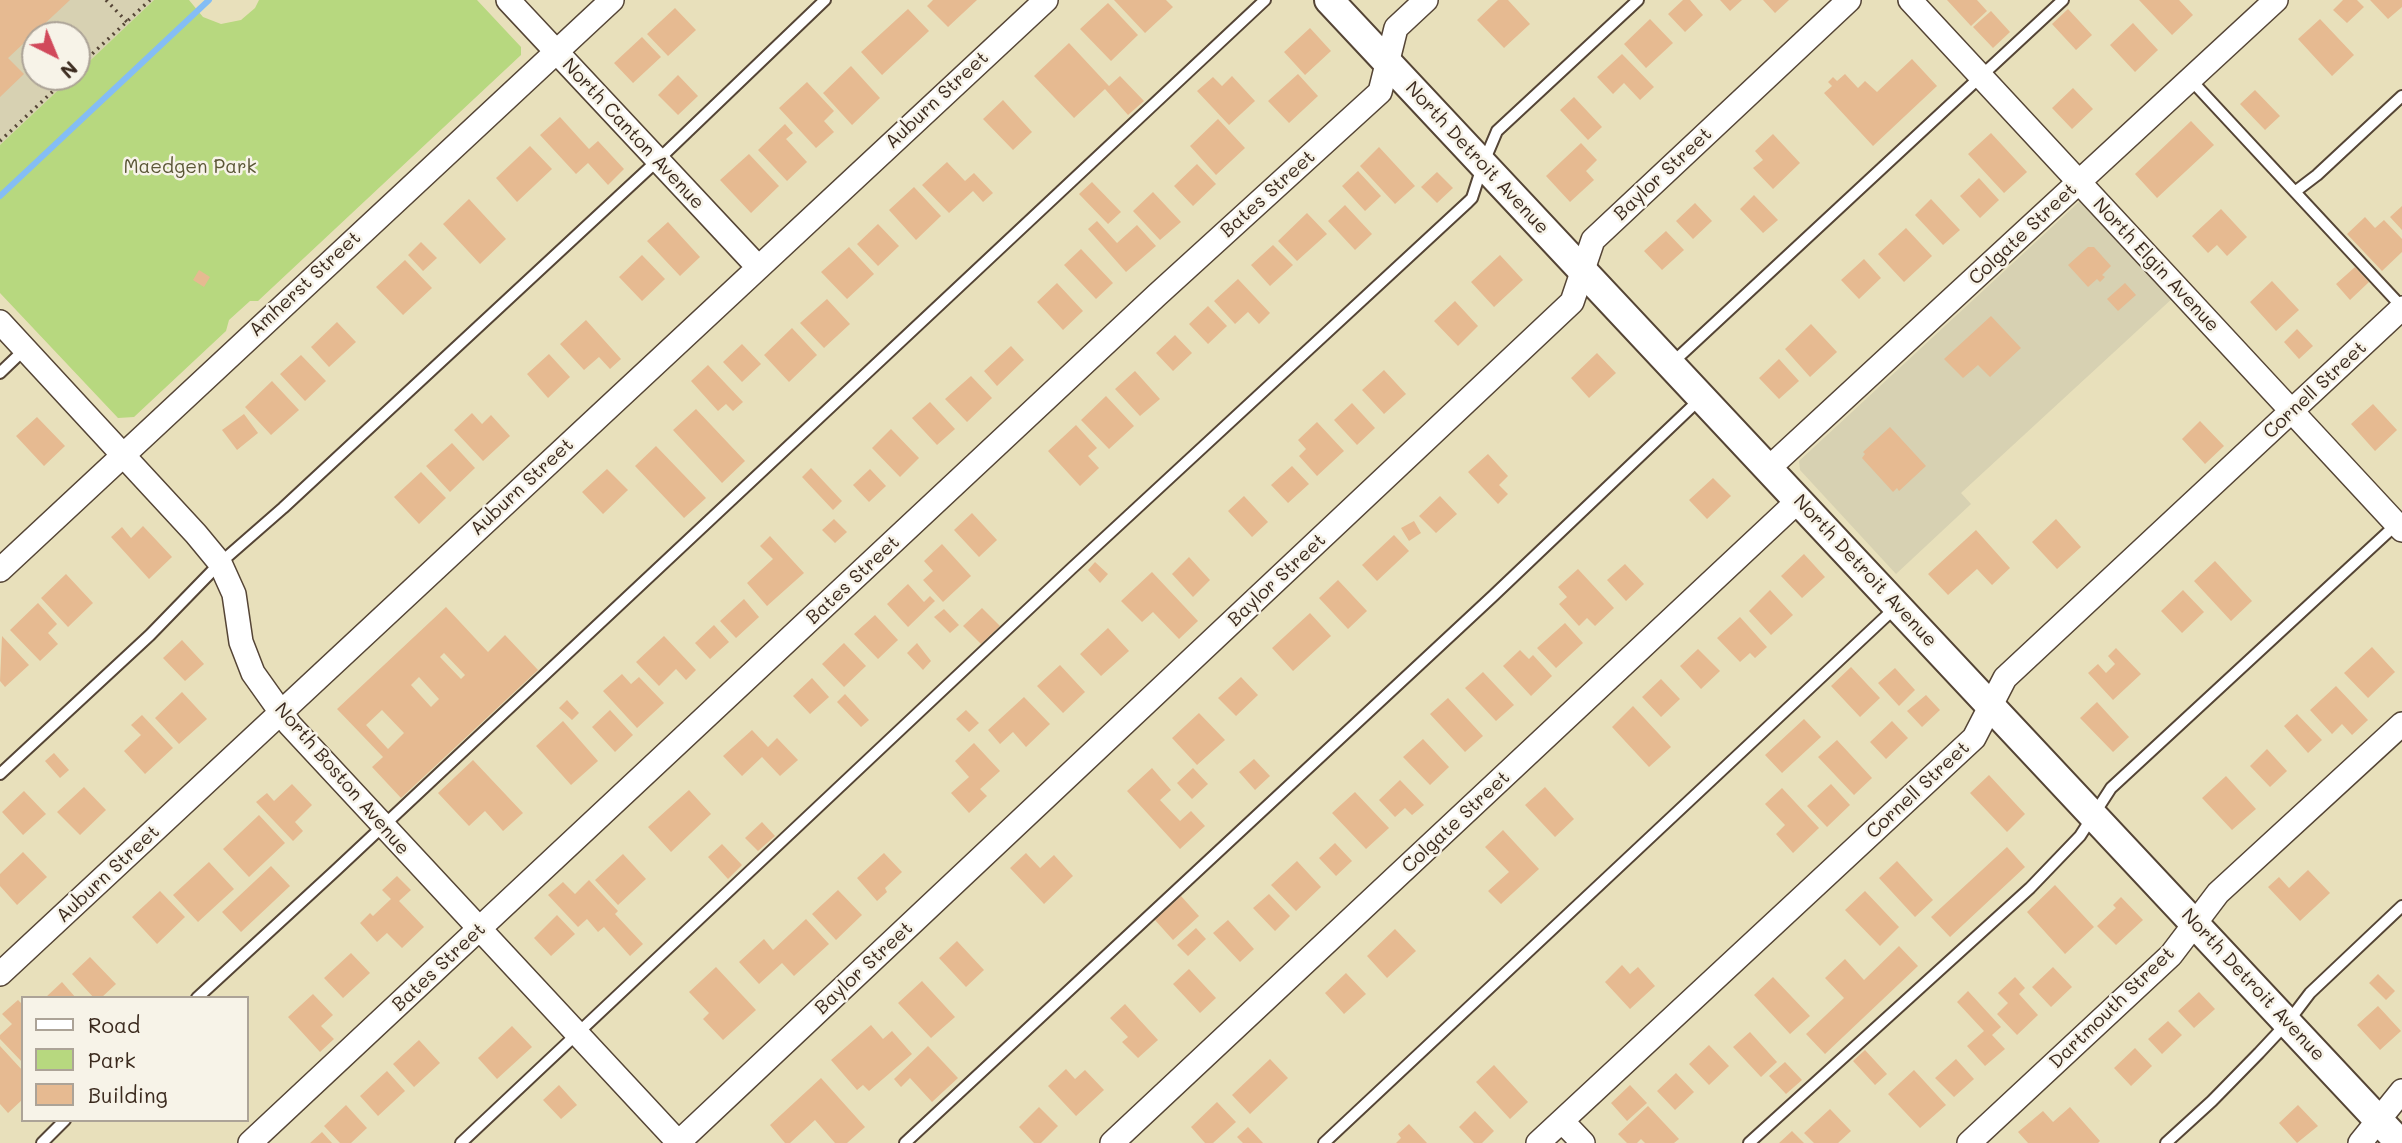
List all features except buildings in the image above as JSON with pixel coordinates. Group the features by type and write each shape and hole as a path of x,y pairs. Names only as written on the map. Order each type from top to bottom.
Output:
{"street":[{"name":"North Canton Avenue","path":"508,0 758,267"},
{"name":"Amherst Street","path":"0,570 612,0"},
{"name":"Auburn Street","path":"0,974 1046,0"},
{"name":"North Detroit Avenue","path":"1329,0 2400,1143"},
{"name":"Bates Street","path":"250,1143 1157,295 1380,92 1396,28 1426,0"},
{"name":"Baylor Street","path":"678,1143 1572,302 1593,240 1849,0"},
{"name":"North Elgin Avenue","path":"1910,0 2400,524"},
{"name":"Colgate Street","path":"1769,468 2276,0"},
{"name":"Cornell Street","path":"1538,1143 1974,738 2005,678 2402,308"},
{"name":"North Boston Avenue","path":"0,322 124,454 220,563 234,594 241,642 253,673 290,725 678,1143"},
{"name":"Colgate Street","path":"1112,1143 1799,500"},
{"name":"Dartmouth Street","path":"1969,1143 2171,956 2218,893 2402,724"},
{"path":"2360,1143 2402,1091"},
{"path":"1562,1121 1583,1143"}],"lane":[{"path":"0,774 150,635 220,563 283,508 658,160 825,0"},
{"path":"199,996 1265,0"},
{"path":"461,1143 1071,569 1468,202 1472,198 1497,131 1638,0"},
{"path":"1671,364 2063,0"},
{"path":"2190,79 2402,308"},
{"path":"2296,191 2317,175 2402,96"},
{"path":"0,373 25,349"},
{"path":"905,1143 1493,596 1702,397"},
{"path":"1749,1143 2030,888 2080,836 2111,788 2400,524"},
{"path":"1324,1143 1898,605"},
{"path":"2166,1143 2212,1101 2288,1022 2310,993 2402,906"},
{"path":"42,1143 63,1122"}],"path":[{"path":"106,0 127,22"},
{"path":"91,55 150,0"},
{"path":"0,141 53,91"}],"shaded area":[{"path":"0,0 154,0 91,60 91,21 21,21 21,91 57,91 0,145"},
{"path":"2084,200 2175,296 1961,493 1971,504 1896,574 1800,470 1799,461"}],"green space":[{"name":"Maedgen Park","path":"154,0 189,0 203,17 221,24 241,20 255,8 259,0 477,0 521,47 521,55 258,301 250,301 229,320 226,331 134,417 118,418 0,293 0,145 57,91 91,91 91,60"}],"waterway":[{"path":"0,196 209,0"}]}
